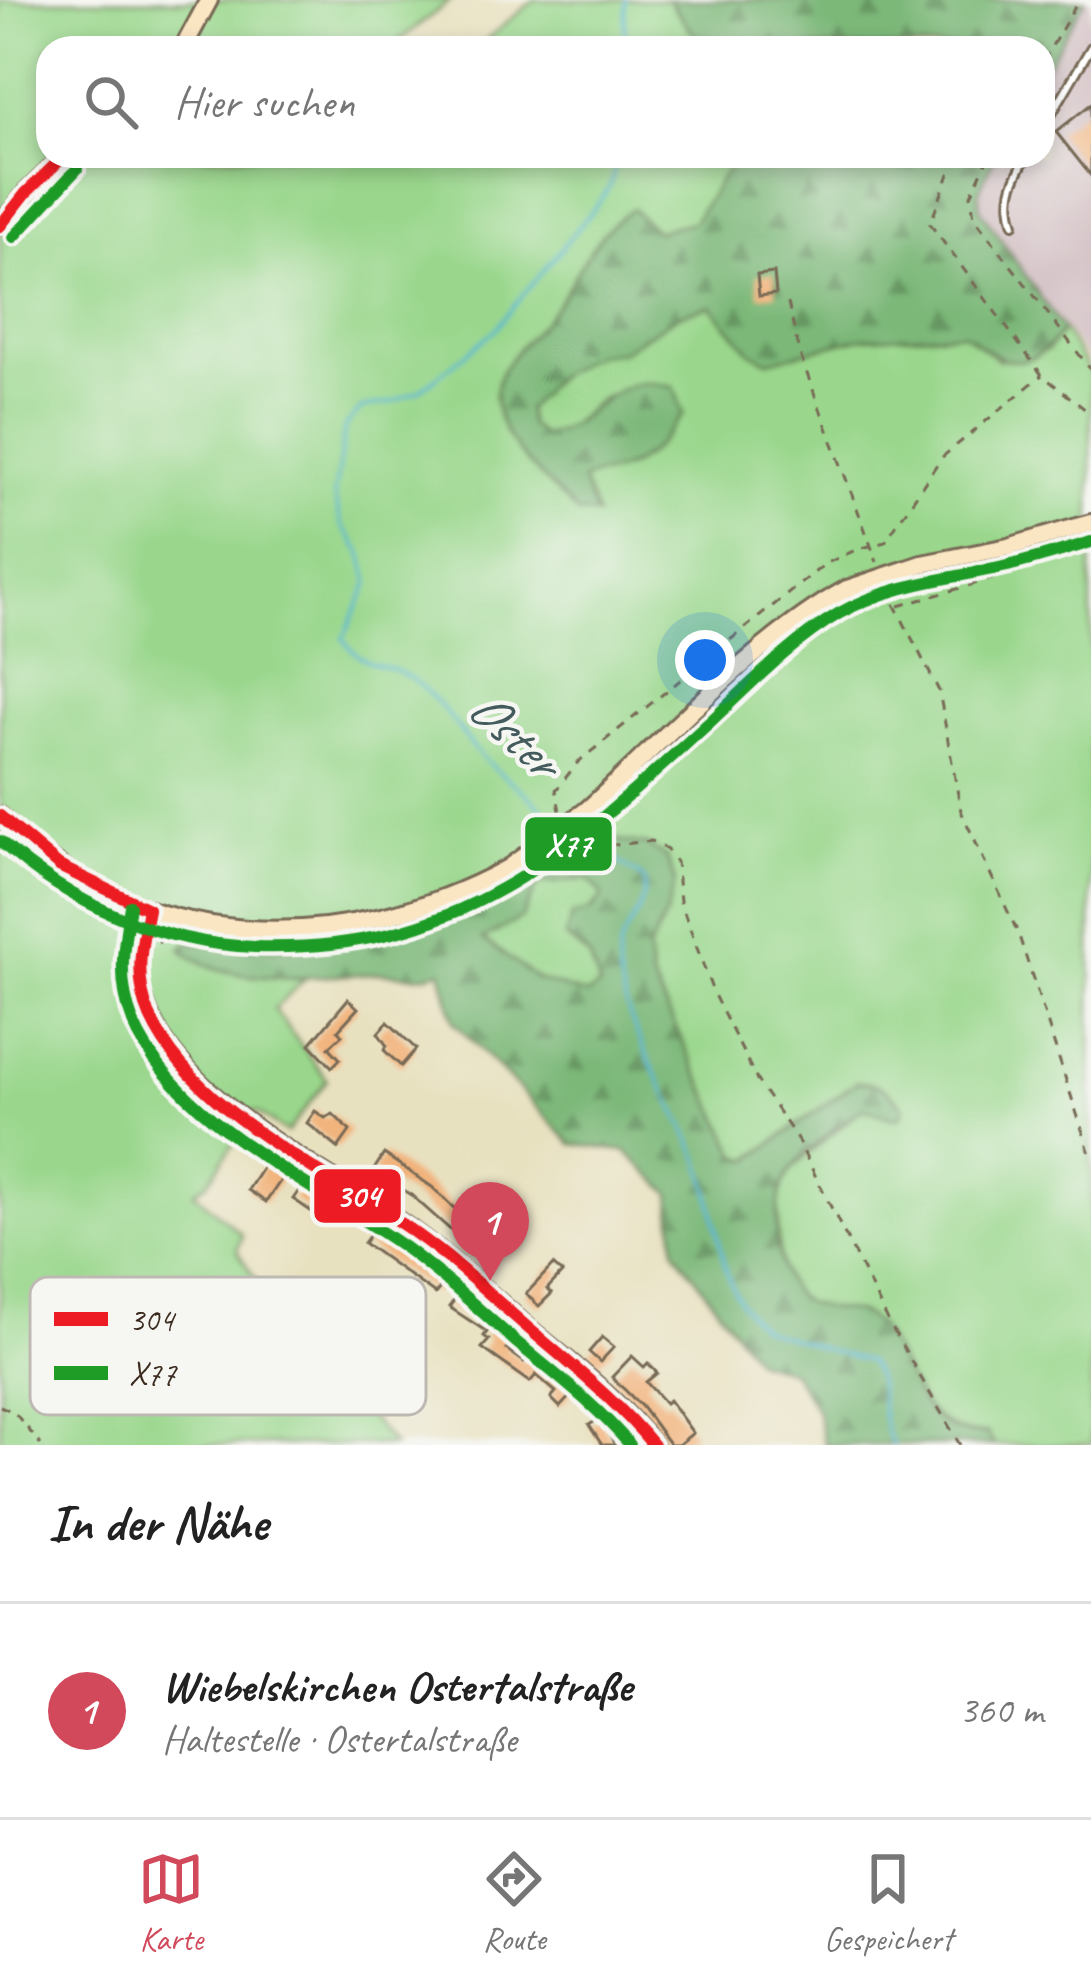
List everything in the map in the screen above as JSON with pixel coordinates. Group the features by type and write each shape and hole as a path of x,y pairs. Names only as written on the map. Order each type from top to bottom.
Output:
{"main road":[{"path":"190,36 209,0"},
{"path":"0,226 52,168"},
{"path":"0,816 59,866 148,909 195,923 254,930 334,928 414,911 508,868 587,809 807,613 847,589 1091,524"},
{"path":"148,909 139,931 136,983 149,1019 177,1059 244,1120 418,1234 574,1366 652,1445"}],"lane":[{"path":"1055,108 1091,47"},
{"path":"1014,224 1008,206 1020,168"}],"path":[{"path":"1055,41 1079,0"},
{"path":"951,168 930,224 1042,375 1091,414"},
{"path":"983,168 971,195 974,218 1091,370"},
{"path":"788,303 799,352 871,546"},
{"path":"562,816 556,790 578,762 825,564 885,542 941,458 1042,375"},
{"path":"897,606 1091,550"},
{"path":"1014,562 1015,570"},
{"path":"893,597 916,590 918,570"},
{"path":"887,592 939,691 962,812 1018,933 1091,1157"},
{"path":"571,825 602,846 652,842 676,862 680,901 714,995 758,1082 796,1137 888,1321 960,1445"},
{"path":"153,957 166,936 182,934"},
{"path":"0,1406 14,1412 40,1445"}],"shaded area":[{"path":"1085,0 1091,0 1091,364 980,209 979,190 989,168 1055,168 1055,51"}],"green space":[{"path":"0,0 451,0 405,36 36,36 36,168 728,168 693,222 656,231 555,308 503,370 494,398 578,513 596,514 582,481 600,471 645,383 602,398 561,433 542,435 529,425 526,409 557,376 597,353 620,352 680,314 711,306 751,352 768,361 860,338 964,333 998,360 1048,350 1063,330 1091,374 1091,1445 994,1445 987,1433 948,1425 918,1398 875,1323 803,1302 784,1283 778,1242 779,1197 789,1171 861,1109 874,1108 857,1082 749,1160 738,1156 651,977 648,950 667,912 647,845 619,841 596,819 503,884 410,927 310,947 196,943 244,974 304,980 274,1009 327,1080 287,1133 255,1111 208,1182 194,1192 242,1235 237,1251 254,1277 30,1277 30,1415 368,1415 393,1445 0,1445"},
{"path":"534,0 668,0 699,36 490,36"},
{"path":"668,0 1085,0 1055,51 1055,36 699,36"},
{"path":"728,168 989,168 979,190 980,209 1063,330 1038,355 1026,360 1003,358 964,333 860,338 768,361 751,352 711,306 680,314 620,352 597,354 557,376 527,409 529,425 542,435 568,426 630,386 674,387 683,414 638,461 582,481 596,515 577,513 530,465 503,428 496,389 504,368 619,218 632,209 656,231 693,222"},
{"path":"596,819 619,841 647,845 667,858 675,881 667,912 648,950 651,977 738,1156 750,1160 856,1082 884,1088 904,1108 900,1117 861,1109 791,1170 777,1217 779,1256 791,1289 800,1299 869,1318 889,1342 931,1413 964,1432 987,1433 994,1445 825,1445 816,1409 792,1371 756,1360 675,1250 671,1194 626,1151 572,1144 454,1022 441,970 417,976 275,978 224,970 181,949 186,943 278,949 367,939 448,912 560,847","holes":["588,879 603,895 593,910 572,915 565,937 589,956 600,986 587,995 538,980 483,939 522,918 538,884"]},
{"path":"588,879 604,895 565,937 589,956 600,987 587,995 538,980 482,939 522,918 538,884"}],"building":[{"path":"1091,104 1091,176 1056,132"},
{"path":"774,273 776,294 759,296 757,275"},
{"path":"348,999 358,1008 329,1047 340,1059 332,1067 310,1044"},
{"path":"388,1022 416,1049 401,1066 384,1050 387,1046 378,1033"},
{"path":"315,1111 325,1118 333,1114 350,1131 338,1148 307,1123"},
{"path":"384,1154 432,1187 483,1236 472,1249 411,1195 373,1171"},
{"path":"266,1162 285,1174 266,1202 248,1190"},
{"path":"305,1182 332,1201 321,1218 293,1199"},
{"path":"375,1228 448,1278 435,1294 426,1288 426,1277 411,1277 364,1243"},
{"path":"553,1265 562,1273 539,1306 526,1294"},
{"path":"463,1289 515,1338 506,1349 524,1362 533,1352 559,1375 556,1379 572,1394 560,1407 551,1398 556,1392 536,1375 530,1382 482,1348 489,1340 484,1336 487,1332 449,1307"},
{"path":"602,1337 614,1347 600,1362 589,1352"},
{"path":"632,1356 657,1373 646,1382 665,1403 669,1400 693,1433 678,1445 670,1445 612,1377"},
{"path":"599,1419 614,1443 628,1435 636,1445 602,1445 589,1425"}],"waterway":[{"name":"Oster","path":"624,36 626,0"},
{"name":"Oster","path":"555,826 539,805 481,756 426,691 405,675 367,661 343,639 369,583 362,553 342,526 334,496 345,426 362,408 419,391 492,333 600,201 615,168"},
{"name":"Oster","path":"563,839 575,853 614,859 644,879 642,902 619,952 621,988 639,1037 699,1158 735,1293 763,1328 867,1361 893,1445"}],"transit line":[{"name":"304","path":"0,226 52,168"},
{"name":"X77","path":"14,237 77,169"},
{"name":"X77","path":"0,841 86,901 185,938 255,947 329,944 394,933 453,913 559,851 660,768 788,650 838,614 897,590 1091,542"},
{"name":"304","path":"0,816 59,866 148,909"},
{"name":"X77","path":"130,906 123,964 128,1007 153,1058 181,1090 252,1149 418,1258 575,1390 630,1445"},
{"name":"304","path":"148,909 140,963 145,1003 171,1051 198,1083 268,1139 444,1255 593,1383 653,1445"}],"place":[{"name":"Wiebelskirchen Ostertalstraße","path":"490,1281"}]}
